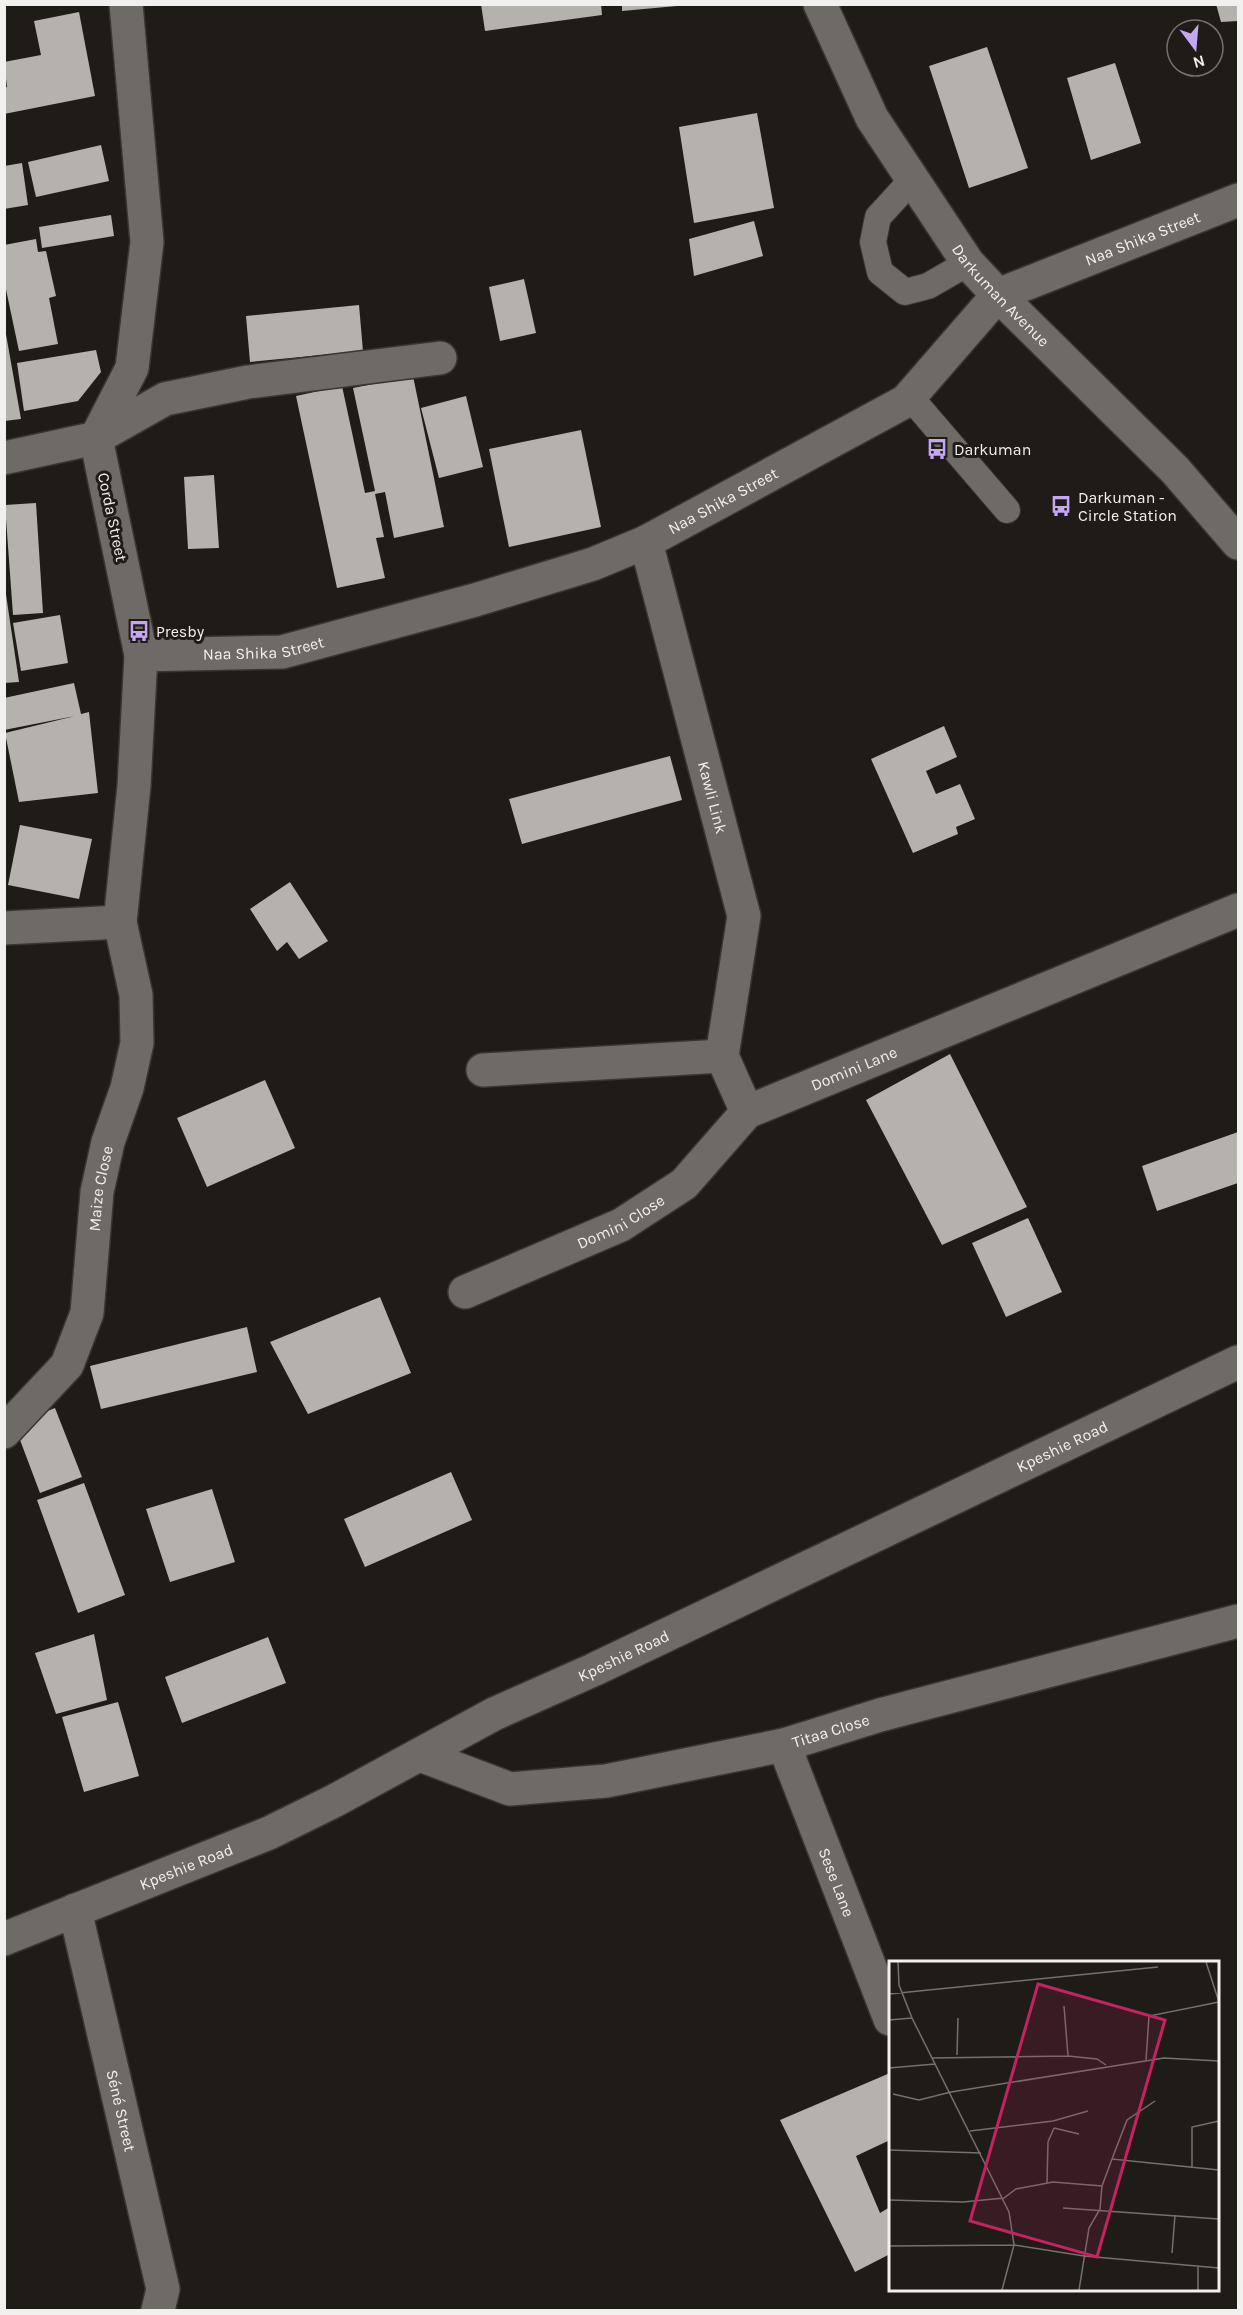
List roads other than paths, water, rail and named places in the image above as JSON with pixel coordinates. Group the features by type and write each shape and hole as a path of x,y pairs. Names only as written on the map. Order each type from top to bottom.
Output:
{"street":[{"path":"96,438 132,368 147,242 126,4"},
{"name":"Darkuman Avenue","path":"820,4 872,118 968,263 1174,470 1239,543"},
{"name":"Naa Shika Street","path":"141,655 282,652 485,597 592,564 646,542 906,401 998,295 1239,200"},
{"path":"4,458 96,438 165,399 248,382 440,358"},
{"name":"Corda Street","path":"96,438 141,655 134,786 120,922"},
{"name":"Kawli Link","path":"646,542 744,916 722,1056"},
{"name":"Domini Lane","path":"747,1112 1239,910"},
{"path":"4,928 120,922"},
{"name":"Maize Close","path":"4,1432 67,1365 87,1313 97,1192 108,1142 127,1088 137,1043 136,995 120,922"},
{"path":"483,1070 722,1056 747,1112"},
{"name":"Domini Close","path":"465,1292 621,1224 675,1190 684,1184 747,1112"},
{"name":"Kpeshie Road","path":"4,1939 269,1833 494,1714 592,1670 1239,1362"},
{"name":"Titaa Close","path":"420,1755 510,1789 606,1781 784,1745 880,1715 1239,1621"},
{"name":"Sese Lane","path":"784,1745 889,2014"},
{"name":"Séné Street","path":"75,1910 163,2289 158,2310"}],"lane":[{"path":"912,180 878,217 873,242 880,272 905,292 928,286 968,263"},
{"path":"910,398 1007,510"}],"place":[{"name":"Darkuman","path":"937,449"},
{"name":"Darkuman - Circle Station","path":"1061,506"},
{"name":"Presby","path":"139,631"}]}
